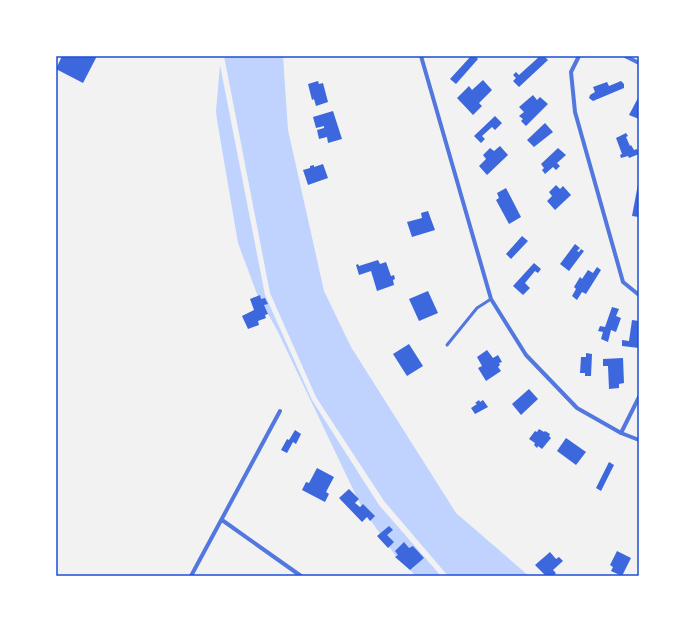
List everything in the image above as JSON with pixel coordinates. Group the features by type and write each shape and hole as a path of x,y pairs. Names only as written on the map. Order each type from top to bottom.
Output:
{"street":[{"path":"421,56 490,299 526,355 566,398 577,408 621,433 639,440"},
{"path":"579,56 571,72 575,112 623,282 639,295"},
{"path":"625,56 639,63"},
{"path":"621,433 639,397"},
{"path":"191,576 280,411"},
{"path":"222,520 301,576"}],"lane":[{"path":"447,345 477,308 490,299"}],"water":[{"path":"224,56 283,56 288,130 324,291 351,347 456,513 529,576 448,576 384,501 316,397 270,293"},
{"path":"220,65 265,295 312,400 379,505 441,576 416,576 395,555 362,508 278,332 257,294 238,243 217,120 216,111"}],"building":[{"path":"62,56 97,56 83,83 56,69"},
{"path":"471,56 475,56 478,59 456,84 450,79"},
{"path":"540,56 544,56 548,60 519,87 513,81 516,78 513,75 516,72 519,75"},
{"path":"483,80 492,90 479,103 482,106 473,115 457,98 469,86 472,90"},
{"path":"318,81 319,84 323,83 328,102 316,106 314,99 312,100 308,84"},
{"path":"621,81 624,84 624,88 593,101 589,98 590,95 595,92 593,87 607,82 609,86"},
{"path":"533,95 537,100 540,97 548,104 526,126 521,121 523,119 519,116 524,112 519,107"},
{"path":"639,96 639,119 629,115"},
{"path":"333,111 342,139 328,143 327,137 319,139 317,130 324,128 324,126 316,128 313,117"},
{"path":"495,116 502,123 495,130 492,127 482,136 485,139 481,143 474,136"},
{"path":"545,123 553,132 534,147 527,140"},
{"path":"626,133 630,146 631,145 634,150 637,149 639,154 629,158 628,156 621,158 620,155 622,154 616,138"},
{"path":"500,146 508,155 487,175 479,166 486,159 483,155 490,148 494,151"},
{"path":"558,148 566,155 557,163 560,166 556,170 553,167 545,174 542,170 544,168 541,164"},
{"path":"323,164 328,178 308,185 303,170 310,168 310,166 314,165 314,167"},
{"path":"639,184 639,217 632,216"},
{"path":"556,185 560,189 563,186 571,195 555,210 547,201 552,196 549,192"},
{"path":"506,188 521,217 509,224 496,200 499,198 497,193"},
{"path":"428,211 435,230 412,237 407,222 422,218 421,213"},
{"path":"522,236 528,241 511,259 506,254"},
{"path":"575,244 580,248 577,251 579,252 581,249 584,251 569,271 560,264"},
{"path":"378,260 380,264 386,262 391,276 394,275 395,279 393,280 394,285 377,291 371,271 359,275 356,265 358,264 359,266"},
{"path":"534,263 541,269 538,273 535,271 525,283 530,288 523,295 513,286"},
{"path":"597,267 601,270 586,294 582,292 577,300 572,296 576,289 574,287 580,277 582,279 588,270 593,273"},
{"path":"428,291 438,313 419,321 409,299"},
{"path":"260,295 261,299 265,298 268,304 264,305 268,314 265,315 266,318 258,321 259,325 248,329 242,316 254,310 250,299"},
{"path":"612,307 619,309 616,316 621,318 616,332 611,330 608,342 601,339 603,332 598,331 600,326 605,327"},
{"path":"632,320 639,321 639,348 622,346 622,340 629,341"},
{"path":"409,344 423,366 407,376 393,354"},
{"path":"487,350 493,358 498,355 502,362 499,363 500,365 498,367 501,371 486,381 478,368 482,366 477,357"},
{"path":"586,353 592,354 591,376 585,376 585,373 580,373 581,357 586,357"},
{"path":"623,358 624,383 619,384 619,388 609,389 608,366 603,366 603,359"},
{"path":"529,389 538,399 521,415 512,404"},
{"path":"479,400 480,402 483,400 488,407 475,414 471,408 477,404 475,403"},
{"path":"539,429 550,434 549,436 551,438 542,449 538,446 537,448 534,445 535,443 529,439 535,431 537,432"},
{"path":"295,430 301,434 296,444 293,442 287,453 281,450 287,439 289,440"},
{"path":"566,438 586,452 576,465 557,451"},
{"path":"609,462 614,465 601,491 596,488"},
{"path":"317,468 334,477 326,492 329,494 325,502 302,490 306,482 309,483"},
{"path":"349,489 359,499 355,503 360,507 363,504 375,516 370,521 367,517 362,522 339,498"},
{"path":"389,526 393,530 387,535 394,542 388,548 377,536"},
{"path":"404,542 409,548 413,546 424,558 410,570 395,557 398,555 395,551"},
{"path":"617,551 631,558 622,576 611,571 613,567 610,565"},
{"path":"550,552 556,559 559,557 563,561 553,570 556,573 553,576 546,576 535,565"}]}
